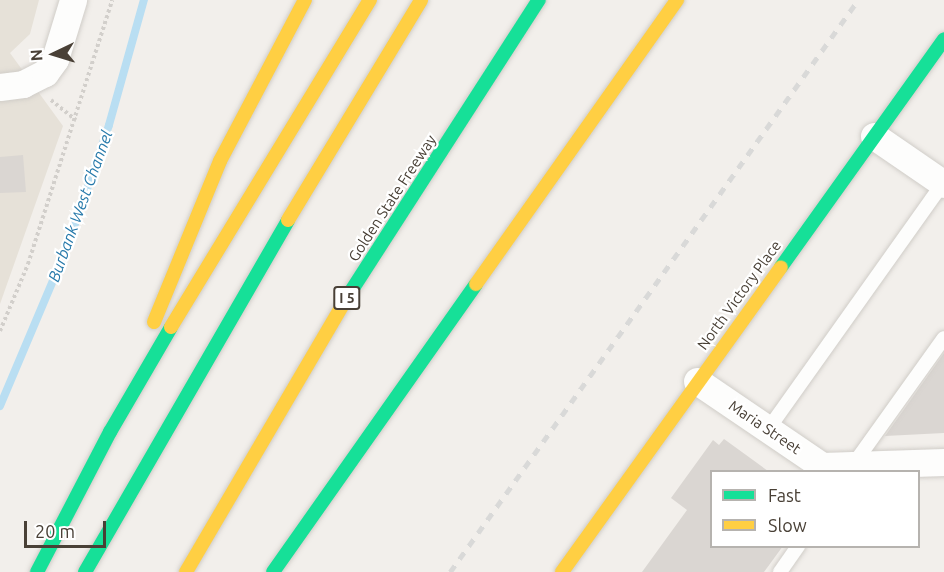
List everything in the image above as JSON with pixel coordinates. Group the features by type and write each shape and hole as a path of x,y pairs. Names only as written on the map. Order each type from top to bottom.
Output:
{"main road":[{"path":"110,432 220,160 305,0"},
{"path":"37,572 110,432 243,203 370,0"},
{"path":"85,572 213,346 422,0"},
{"name":"Golden State Freeway","path":"186,572 327,329 539,0"},
{"path":"273,572 677,0"},
{"name":"North Victory Place","path":"562,572 944,39"}],"street":[{"path":"0,87 23,84 45,73 55,59 70,8"},
{"path":"874,136 943,184"},
{"name":"Maria Street","path":"697,381 822,466 851,469 944,462"}],"lane":[{"path":"768,428 943,184"},
{"path":"851,469 944,338"},
{"path":"780,572 797,548"}],"path":[{"path":"0,331 28,264 112,0"}],"shaded area":[{"path":"0,0 39,0 30,34 10,53 63,126 0,304"}],"building":[{"path":"23,155 26,192 0,193 0,157"},
{"path":"944,353 944,433 885,436"},
{"path":"724,439 767,470 710,470 710,548 782,548 764,572 642,572 687,510 671,498 713,440 719,445"}],"waterway":[{"name":"Burbank West Channel","path":"0,406 66,250 109,125 144,0"}],"railway":[{"path":"450,572 858,0"}],"traffic: fast":[{"path":"346,299 539,0"},
{"path":"781,267 944,39"},
{"path":"85,572 288,220"},
{"path":"273,572 476,284"},
{"path":"37,572 110,432 171,327"}],"traffic: slow":[{"path":"154,322 220,161 305,0"},
{"path":"171,327 370,0"},
{"path":"288,220 421,0"},
{"path":"476,284 677,0"},
{"path":"562,572 781,267"},
{"path":"186,572 346,299"}]}
